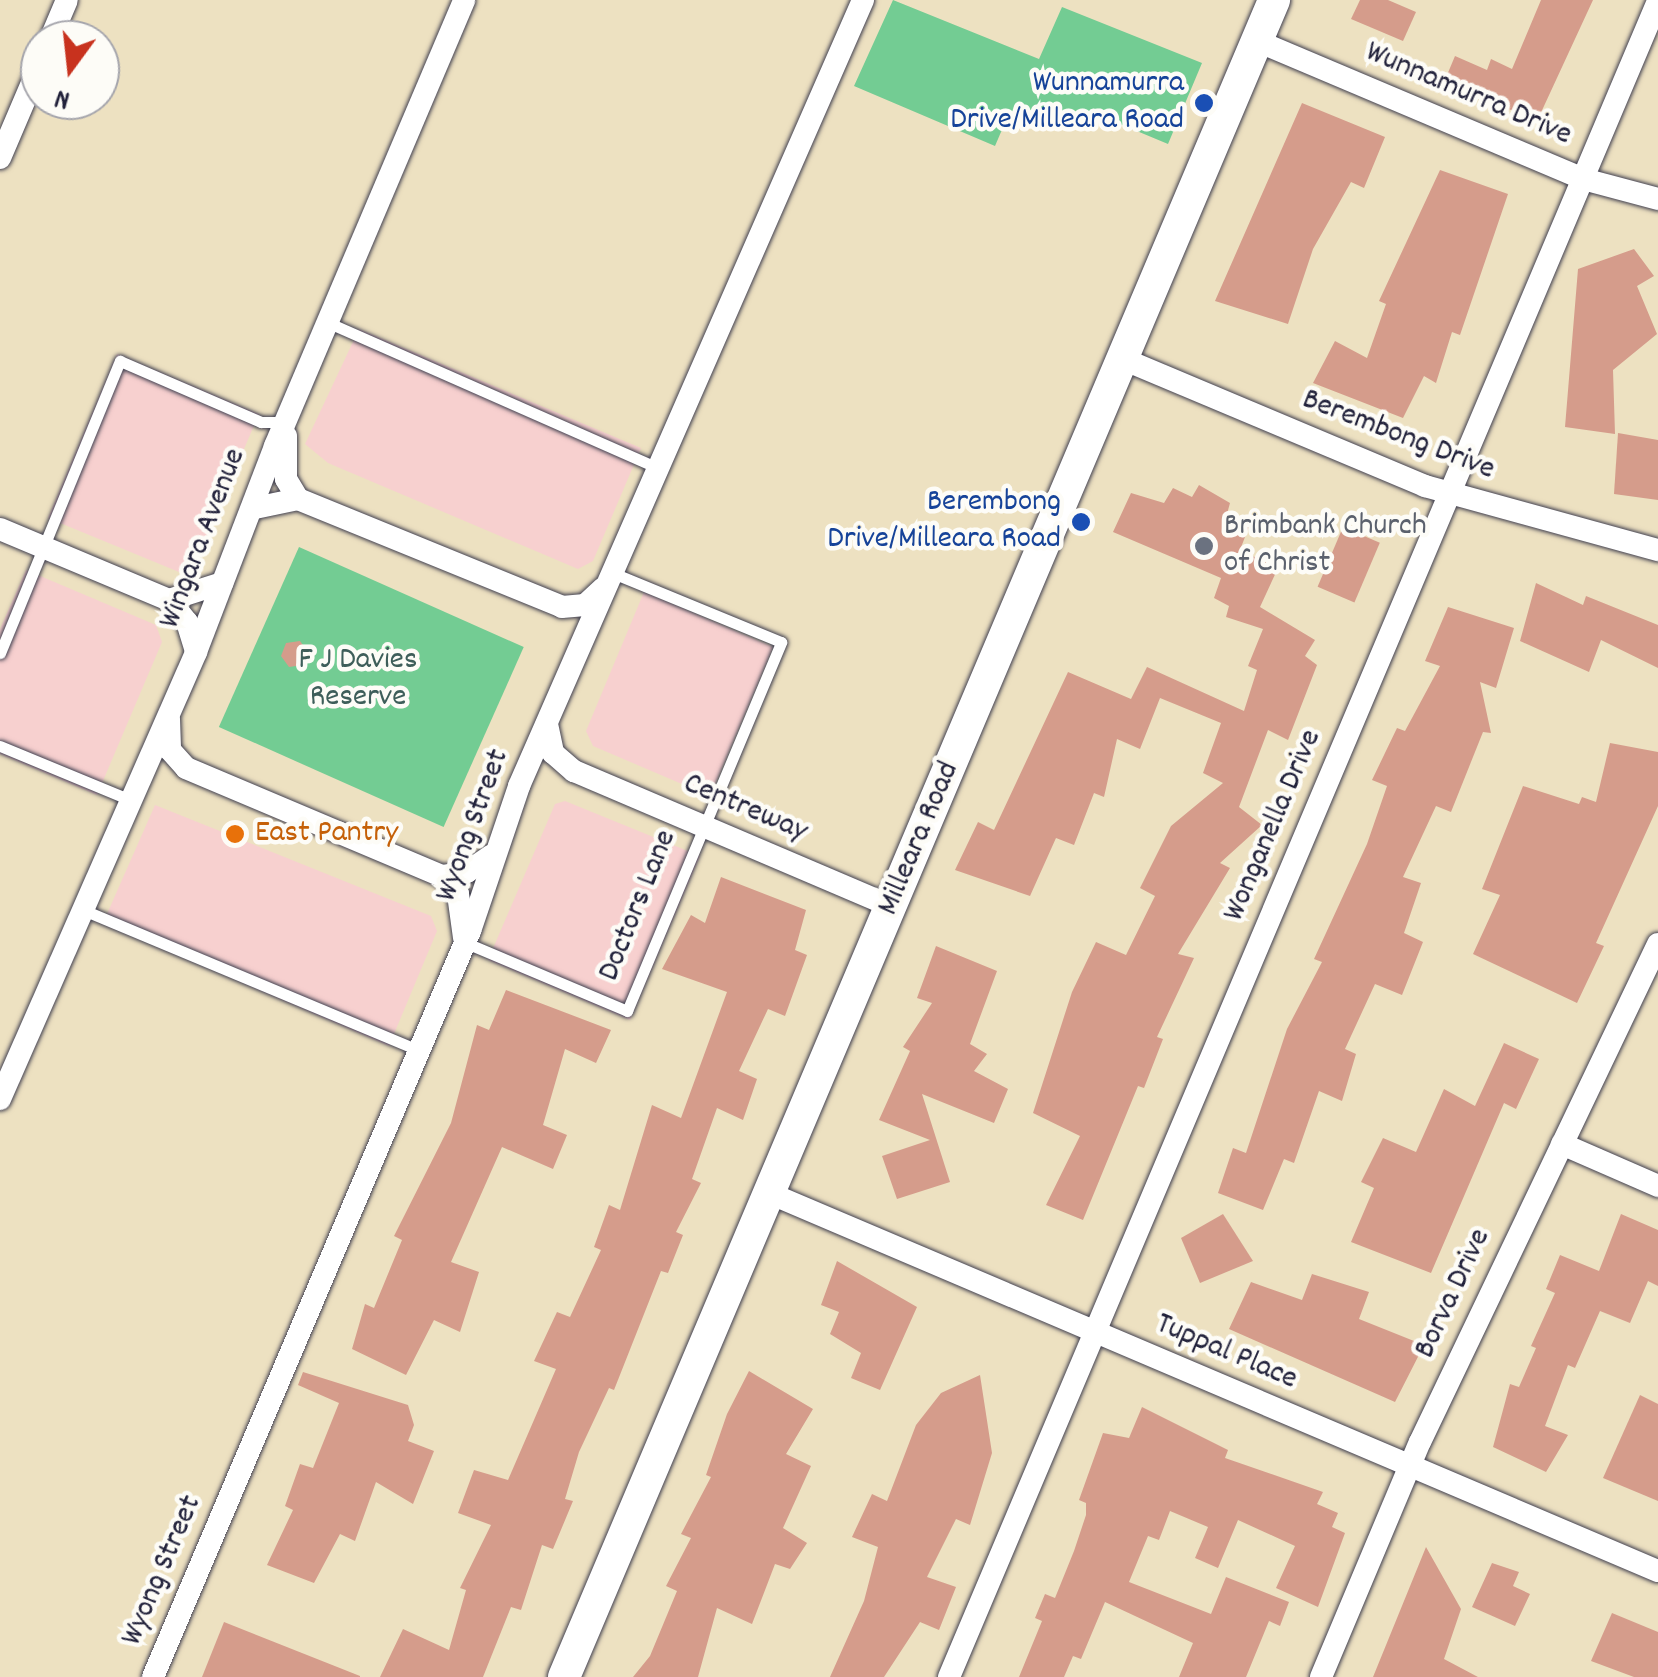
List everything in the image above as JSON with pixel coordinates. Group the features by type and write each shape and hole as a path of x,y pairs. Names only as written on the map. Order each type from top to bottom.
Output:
{"main road":[{"name":"Milleara Road","path":"564,1677 1274,0"}],"street":[{"name":"Wingara Avenue","path":"0,1100 80,908 196,652 464,0"},
{"name":"Wyong Street","path":"154,1677 488,884 492,855 519,786 864,0"},
{"name":"Wonganella Drive","path":"949,1677 1658,1"},
{"name":"Wunnamurra Drive","path":"1257,41 1584,179 1658,198"},
{"path":"0,158 20,111"},
{"name":"Berembong Drive","path":"1123,359 1449,494 1658,550"},
{"path":"288,422 282,456 298,499"},
{"path":"255,508 298,499 548,603 585,605 613,573"},
{"path":"0,529 169,600 186,622 196,652"},
{"path":"169,600 222,582"},
{"path":"548,603 570,623 577,654"},
{"path":"169,715 170,750 180,764 442,876 458,894 464,942"},
{"path":"547,724 553,754 574,771"},
{"path":"128,799 180,764"},
{"path":"519,786 545,773 574,771"},
{"name":"Centreway","path":"574,771 891,906"},
{"path":"442,876 466,872 492,855"},
{"name":"Borva Drive","path":"1320,1677 1410,1466 1658,944"},
{"path":"1562,1144 1658,1186"},
{"name":"Tuppal Place","path":"769,1194 1658,1571"}],"lane":[{"path":"329,323 658,468"},
{"path":"0,653 120,361 260,422 288,422"},
{"path":"613,573 781,642 701,825"},
{"path":"0,746 128,799"},
{"name":"Doctors Lane","path":"464,942 626,1010 701,825"},
{"path":"80,908 418,1050"}],"shaded area":[{"path":"359,329 641,448 593,561 578,569 328,463 305,444"},
{"path":"117,354 259,414 198,556 179,572 48,518"},
{"path":"26,570 156,625 162,642 97,795 0,754 0,629"},
{"path":"644,592 773,647 710,796 593,746 586,731"},
{"path":"565,801 700,856 630,1020 488,960 555,804"},
{"path":"155,805 431,916 437,931 389,1046 103,923"}],"green space":[{"path":"893,0 1039,59 1062,7 1202,63 1168,144 1108,119 1010,111 995,146 854,86"},
{"name":"F J Davies Reserve","path":"299,547 524,647 444,827 219,727"}],"building":[{"path":"1360,0 1388,0 1416,12 1403,41 1351,19"},
{"path":"1541,0 1593,0 1538,119 1442,87 1455,56 1487,70 1491,59 1512,69"},
{"path":"1302,103 1385,137 1364,188 1351,182 1313,249 1288,324 1215,301"},
{"path":"1440,170 1508,194 1460,335 1452,332 1436,383 1424,376 1403,418 1313,383 1335,341 1367,358 1386,304 1379,301"},
{"path":"1634,249 1654,276 1637,286 1657,334 1613,370 1615,434 1565,427 1578,269"},
{"path":"1618,433 1658,440 1658,500 1614,494"},
{"path":"1199,485 1230,503 1227,514 1250,524 1240,550 1278,568 1260,607 1315,640 1305,656 1317,665 1288,740 1268,730 1239,807 1262,825 1220,863 1230,868 1178,954 1194,958 1157,1037 1163,1039 1144,1088 1138,1086 1083,1220 1046,1205 1080,1136 1033,1113 1072,992 1096,942 1126,955 1155,896 1140,888 1171,826 1223,783 1203,773 1221,723 1160,698 1140,749 1117,739 1104,797 1094,793 1074,845 1056,838 1030,896 955,870 978,822 994,830 1068,672 1131,699 1147,667 1244,711 1257,670 1248,666 1263,629 1226,617 1229,606 1214,598 1221,578 1113,532 1131,493 1164,503 1173,488 1192,497"},
{"path":"1343,527 1380,543 1354,602 1318,587"},
{"path":"1536,583 1583,605 1586,596 1658,625 1658,668 1601,640 1589,672 1520,641"},
{"path":"1448,607 1514,628 1496,688 1480,682 1491,733 1483,732 1451,812 1436,806 1403,877 1421,883 1404,933 1423,942 1402,995 1375,984 1345,1049 1356,1054 1342,1101 1319,1091 1294,1163 1284,1159 1263,1210 1218,1193 1233,1148 1246,1153 1287,1029 1322,962 1314,959 1367,844 1387,786 1372,780 1397,728 1405,731 1440,666 1425,661"},
{"path":"300,641 308,652 303,665 289,667 281,656 286,643"},
{"path":"1610,743 1658,752 1658,806 1596,943 1604,946 1577,1003 1473,954 1500,895 1482,889 1523,786 1579,804 1582,797 1596,802"},
{"path":"721,877 806,910 795,950 807,955 785,1016 768,1009 739,1071 757,1079 743,1120 717,1108 692,1179 701,1183 676,1232 683,1235 668,1273 661,1271 614,1390 609,1388 579,1452 565,1499 573,1501 553,1549 542,1545 521,1610 511,1607 483,1677 380,1677 403,1629 449,1650 466,1590 460,1588 491,1525 458,1513 474,1470 508,1480 556,1369 534,1361 557,1312 570,1317 601,1250 594,1247 609,1205 620,1210 652,1105 681,1118 727,992 662,969 691,915 705,923"},
{"path":"936,946 997,971 970,1044 987,1054 974,1071 1008,1089 994,1123 922,1094 950,1182 897,1199 882,1156 930,1140 879,1120 910,1051 903,1047 932,1003 917,998"},
{"path":"506,990 611,1030 596,1063 565,1049 543,1125 567,1135 553,1169 502,1147 451,1262 479,1272 460,1332 434,1320 406,1375 352,1349 365,1304 374,1308 402,1240 394,1236 451,1123 477,1025 489,1030"},
{"path":"1504,1043 1539,1059 1516,1109 1504,1103 1431,1273 1351,1242 1374,1188 1361,1182 1383,1138 1416,1152 1444,1089 1475,1106"},
{"path":"1223,1214 1253,1261 1200,1283 1181,1238"},
{"path":"1621,1214 1658,1230 1658,1286 1648,1281 1630,1323 1600,1311 1575,1368 1568,1365 1545,1426 1568,1435 1546,1472 1493,1447 1510,1384 1519,1387 1536,1348 1531,1346 1555,1293 1546,1289 1560,1255 1599,1271"},
{"path":"837,1261 917,1307 880,1390 851,1378 861,1353 830,1334 839,1312 821,1305"},
{"path":"1312,1274 1369,1292 1359,1319 1424,1345 1395,1402 1229,1329 1251,1282 1302,1300"},
{"path":"749,1371 813,1409 786,1454 811,1466 783,1528 807,1543 790,1569 775,1564 752,1624 717,1608 698,1677 633,1677 650,1656 677,1591 666,1586 691,1538 681,1534 711,1477 706,1475 727,1414"},
{"path":"303,1372 408,1405 414,1425 408,1441 434,1451 413,1504 376,1482 355,1541 340,1534 314,1583 267,1565 293,1510 285,1506 300,1464 313,1468 339,1403 298,1385"},
{"path":"980,1375 992,1453 970,1525 956,1519 927,1577 956,1587 939,1630 920,1622 884,1677 830,1677 864,1601 878,1547 852,1537 872,1494 887,1501 916,1425 941,1393"},
{"path":"1640,1395 1658,1404 1658,1501 1603,1478"},
{"path":"1142,1407 1228,1450 1225,1458 1323,1492 1317,1504 1338,1513 1332,1527 1345,1533 1318,1607 1276,1588 1295,1546 1238,1520 1218,1568 1195,1558 1208,1527 1170,1511 1159,1540 1148,1536 1129,1582 1211,1614 1226,1577 1289,1602 1280,1626 1269,1621 1246,1677 1179,1677 1193,1643 1105,1602 1081,1659 1073,1656 1064,1677 1019,1677 1042,1621 1035,1618 1045,1594 1055,1598 1074,1551 1086,1515 1086,1503 1079,1500 1103,1433 1129,1438"},
{"path":"1426,1547 1461,1609 1444,1659 1478,1677 1373,1677"},
{"path":"1492,1563 1519,1572 1513,1586 1530,1594 1515,1626 1472,1607"},
{"path":"1612,1613 1658,1632 1658,1677 1634,1677 1591,1661"},
{"path":"224,1622 360,1676 360,1677 202,1677"}],"place":[{"name":"Wunnamurra Drive/Milleara Road","path":"1204,103"},
{"name":"Berembong Drive/Milleara Road","path":"1081,522"},
{"name":"Brimbank Church of Christ","path":"1204,546"},
{"name":"East Pantry","path":"235,834"}]}
